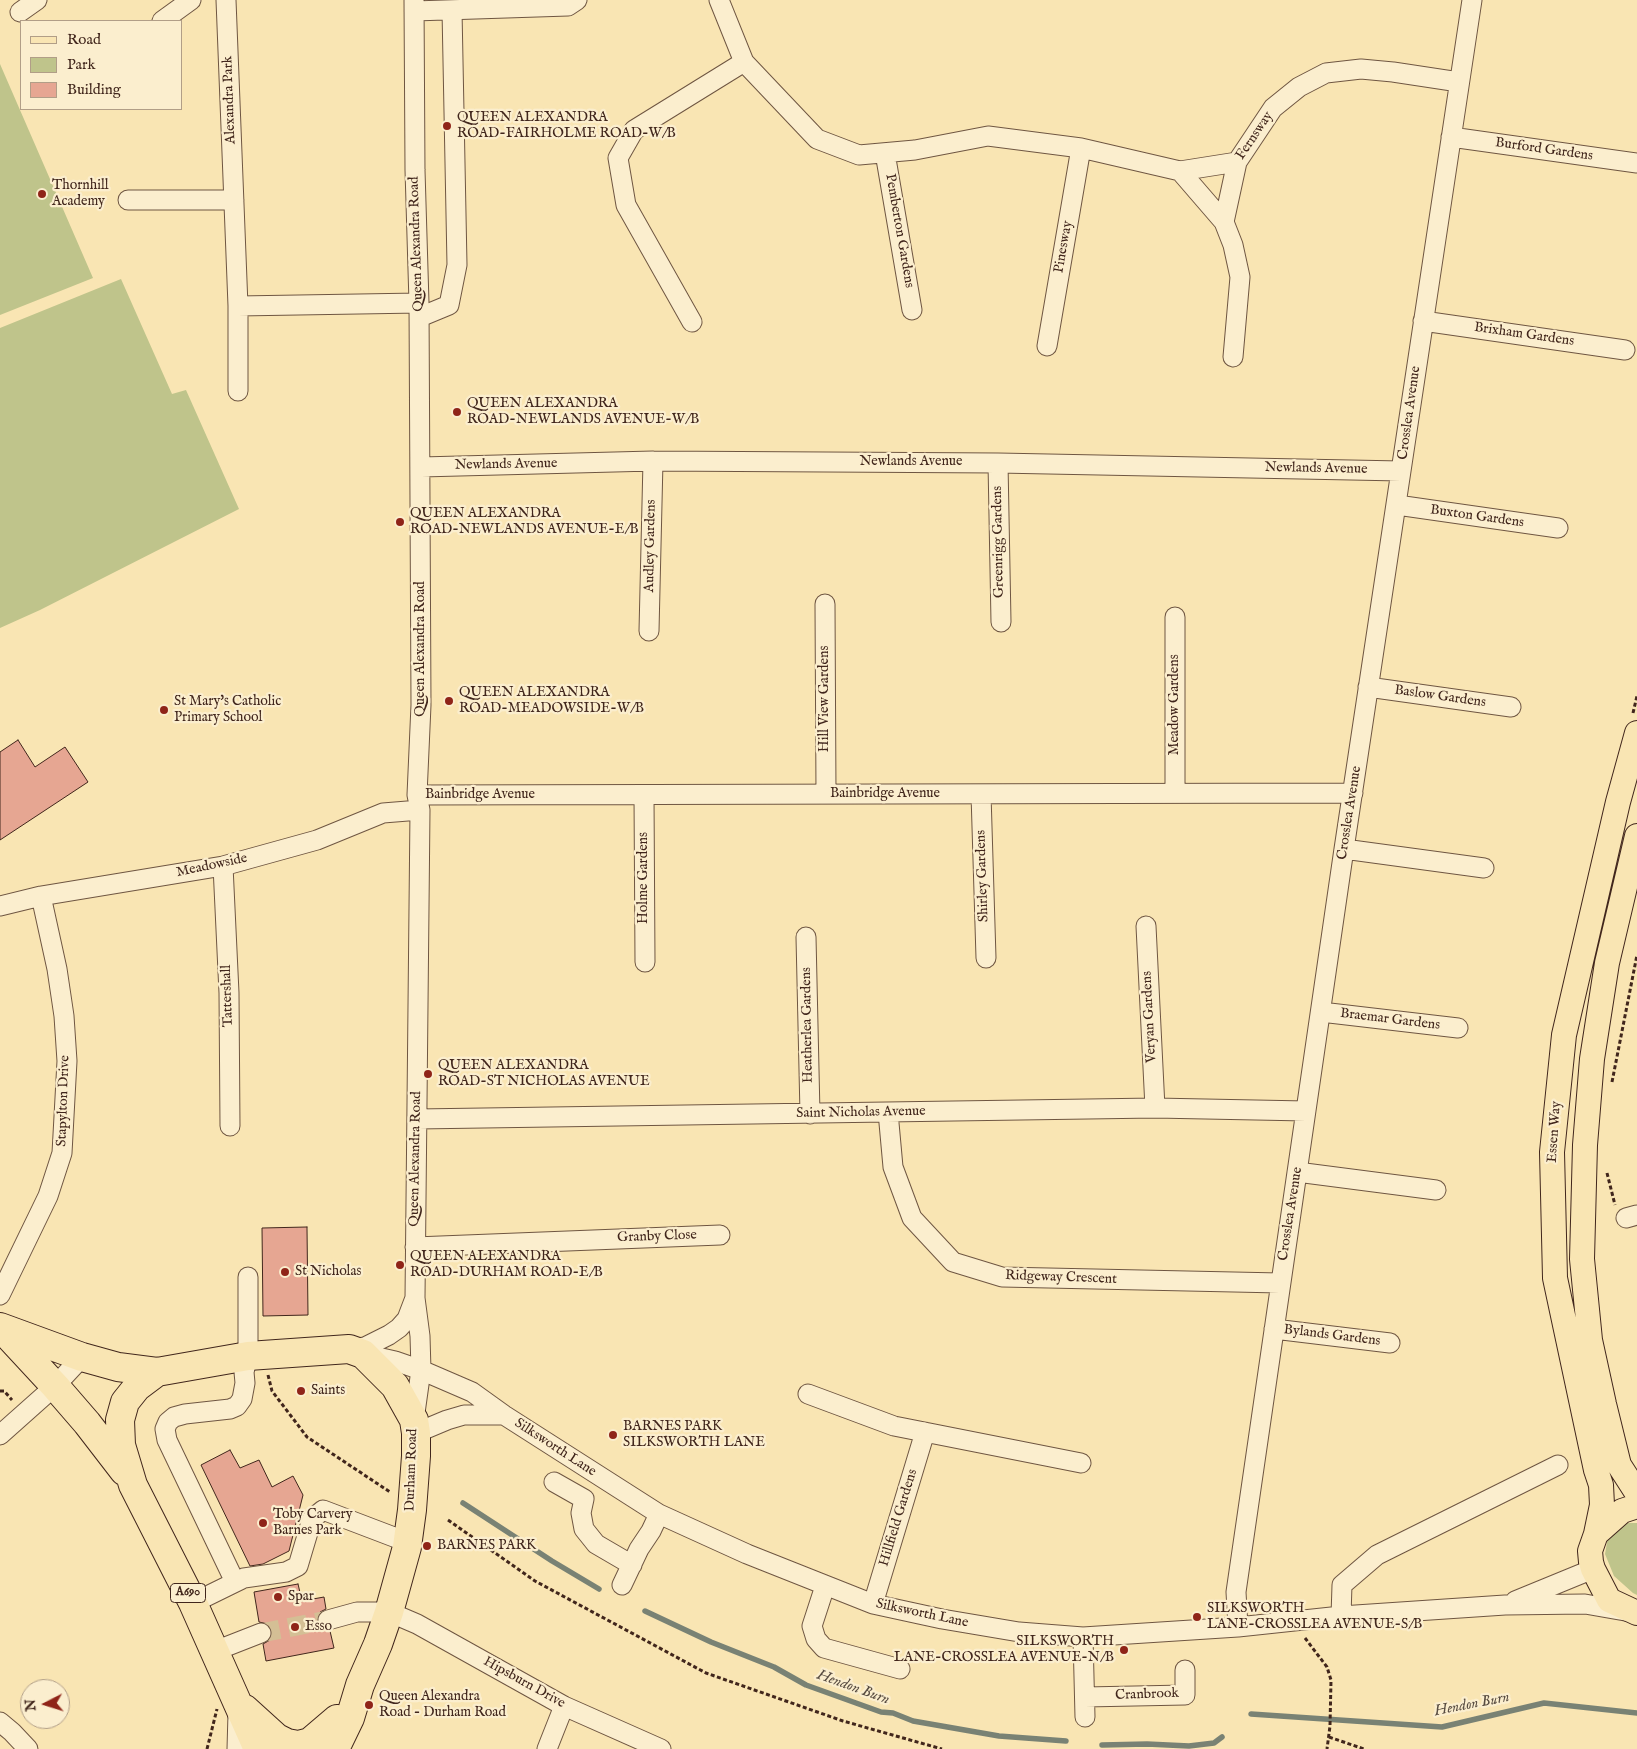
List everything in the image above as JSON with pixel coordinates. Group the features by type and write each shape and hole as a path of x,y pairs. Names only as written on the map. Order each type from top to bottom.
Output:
{"highway":[{"name":"Durham Road","path":"1,1327 82,1357 118,1367 157,1372 248,1356 356,1352 395,1386 415,1427 416,1456 407,1542 389,1612 378,1644 360,1685 350,1718 335,1749"},
{"name":"Durham Road","path":"1,1327 87,1423 134,1485"},
{"name":"Durham Road","path":"157,1372 137,1387 125,1402 120,1420 121,1445 134,1485 193,1603 258,1749"},
{"name":"Durham Road","path":"319,1749 360,1685"},
{"name":"Durham Road","path":"236,1697 277,1738 287,1744 298,1745 310,1742 337,1719"}],"main road":[{"name":"Essen Way","path":"1593,1569 1590,1551 1596,1534 1602,1505 1601,1485 1596,1470 1555,1278 1552,1152 1564,1035 1618,802 1637,733"},
{"path":"1637,836 1607,963 1592,1059 1585,1145 1582,1259 1590,1340 1608,1422 1619,1465 1637,1493"},
{"path":"1596,1534 1622,1511 1637,1506"},
{"path":"1593,1569 1609,1600 1637,1613"}],"street":[{"path":"20,12 37,0"},
{"path":"163,20 191,0"},
{"name":"Alexandra Park","path":"226,0 238,306 238,391"},
{"path":"414,6 452,10 568,6 577,0"},
{"path":"719,0 744,62 817,139 859,155 914,150 988,136 1081,148 1180,171 1237,162"},
{"name":"Crosslea Avenue","path":"1238,1628 1236,1592 1280,1283 1472,0"},
{"name":"Queen Alexandra Road","path":"414,6 421,467 421,705 418,803 417,1120 414,1298 420,1336 421,1370 415,1427"},
{"path":"238,306 420,310 449,305 457,265 452,10"},
{"path":"692,322 626,205 618,158 634,130 744,62"},
{"name":"Fernsway","path":"1224,222 1237,162 1273,108 1299,87 1326,74 1361,69 1459,82"},
{"name":"Burford Gardens","path":"1451,137 1637,163"},
{"name":"Pinesway","path":"1047,346 1081,148"},
{"name":"Pemberton Gardens","path":"885,153 912,310"},
{"path":"1180,171 1224,222 1233,246 1240,277 1233,357"},
{"path":"128,200 234,200"},
{"name":"Brixham Gardens","path":"1423,321 1625,350"},
{"name":"Newlands Avenue","path":"421,467 653,461 998,462 1401,471"},
{"name":"Audley Gardens","path":"649,631 653,461"},
{"name":"Greenrigg Gardens","path":"998,462 1001,622"},
{"name":"Buxton Gardens","path":"1397,506 1558,528"},
{"name":"Hill View Gardens","path":"825,604 826,794"},
{"name":"Meadow Gardens","path":"1175,617 1175,793"},
{"name":"Baslow Gardens","path":"1368,687 1511,707"},
{"name":"Bainbridge Avenue","path":"418,803 644,794 1353,793"},
{"name":"Holme Gardens","path":"644,794 645,962"},
{"name":"Shirley Gardens","path":"981,794 986,958"},
{"name":"Meadowside","path":"0,906 41,896 223,866 317,840 383,813 418,803"},
{"path":"1344,849 1484,868"},
{"name":"Tattershall","path":"223,866 229,993 230,1126"},
{"name":"Stapylton Drive","path":"0,1295 48,1196 62,1153 67,1062 64,1016 57,969 41,896"},
{"name":"Veryan Gardens","path":"1146,926 1155,1108"},
{"name":"Heatherlea Gardens","path":"806,937 810,1114"},
{"name":"Braemar Gardens","path":"1321,1012 1458,1028"},
{"name":"Saint Nicholas Avenue","path":"417,1120 1155,1108 1306,1111"},
{"name":"Ridgeway Crescent","path":"888,1112 892,1167 912,1218 953,1262 1002,1277 1280,1283"},
{"path":"1297,1172 1436,1190"},
{"name":"Granby Close","path":"415,1247 720,1234"},
{"path":"235,1582 166,1440 165,1429 168,1422 174,1417 237,1406 242,1399 244,1372 248,1356 248,1277"},
{"name":"Queen Alexandra Road","path":"356,1352 399,1328 407,1318 414,1298"},
{"name":"Bylands Gardens","path":"1274,1329 1390,1343"},
{"name":"Silksworth Lane","path":"356,1352 395,1360 472,1392 504,1415 659,1514 747,1554 873,1604 942,1619 1019,1632 1083,1637 1238,1628 1341,1616 1505,1605 1585,1604 1637,1613"},
{"path":"0,1435 55,1386 82,1357"},
{"path":"808,1394 894,1426 1081,1463"},
{"name":"Silksworth Lane","path":"415,1427 464,1415 504,1415"},
{"name":"Hillfield Gardens","path":"873,1604 925,1432"},
{"path":"1341,1616 1342,1585 1376,1554 1558,1465"},
{"path":"554,1482 584,1499 581,1513 584,1529 596,1544 632,1565"},
{"path":"193,1603 244,1578 286,1572 298,1566 312,1519 323,1510 407,1542"},
{"path":"622,1586 659,1514"},
{"name":"Silksworth Lane","path":"1505,1605 1593,1569"},
{"path":"825,1586 812,1626 816,1639 824,1648 900,1669"},
{"path":"328,1620 357,1612 389,1612"},
{"name":"Hipsburn Drive","path":"389,1612 417,1624 564,1706 661,1749"},
{"path":"215,1651 261,1633"},
{"path":"1083,1637 1085,1717"},
{"name":"Cranbrook","path":"1085,1697 1185,1695 1185,1670"},
{"path":"236,1697 236,1749"},
{"path":"547,1749 564,1706"},
{"path":"0,1722 28,1749"}],"path":[{"path":"1611,1091 1637,955"},
{"path":"1606,1167 1617,1213 1632,1217"},
{"path":"448,1520 535,1581 706,1673 843,1721 942,1749"},
{"path":"1305,1637 1327,1667 1331,1680 1330,1726 1327,1749"},
{"path":"206,1749 215,1710 236,1697"},
{"path":"1329,1737 1364,1749"}],"green space":[{"name":"Thornhill Academy","path":"0,64 93,278 0,315"},
{"path":"121,279 172,394 186,390 239,509 40,610 0,628 0,328"},
{"path":"1628,1523 1637,1523 1637,1595 1614,1576 1605,1554 1608,1537"}],"building":[{"path":"18,740 35,767 65,747 88,782 0,840 0,752"},
{"name":"St Nicholas","path":"307,1227 308,1315 263,1316 262,1228"},
{"name":"Toby Carvery Barnes Park","path":"230,1450 240,1468 259,1460 272,1487 293,1476 303,1495 289,1551 263,1564 250,1566 201,1465"},
{"name":"Esso","path":"298,1584 302,1601 324,1597 326,1609 320,1612 317,1623 320,1628 330,1631 334,1648 266,1661 263,1644 270,1640 272,1629 268,1624 259,1622 254,1592"}],"waterway":[{"name":"Hendon Burn","path":"463,1503 599,1589"},
{"name":"Hendon Burn","path":"645,1611 711,1642 774,1667 806,1685 881,1712 893,1713 913,1721 999,1736 1066,1741"},
{"name":"Hendon Burn","path":"1251,1714 1442,1727 1544,1703 1637,1713"},
{"name":"Hendon Burn","path":"1102,1745 1147,1744 1189,1746 1214,1743 1222,1737"}],"tunnel":[{"path":"261,1633 328,1620"}],"place":[{"name":"QUEEN ALEXANDRA ROAD-FAIRHOLME ROAD-W/B","path":"447,126"},
{"name":"Thornhill Academy","path":"42,194"},
{"name":"QUEEN ALEXANDRA ROAD-NEWLANDS AVENUE-W/B","path":"457,412"},
{"name":"QUEEN ALEXANDRA ROAD-NEWLANDS AVENUE-E/B","path":"400,522"},
{"name":"QUEEN ALEXANDRA ROAD-MEADOWSIDE-W/B","path":"449,701"},
{"name":"St Mary's Catholic Primary School","path":"164,710"},
{"name":"QUEEN ALEXANDRA ROAD-ST NICHOLAS AVENUE","path":"428,1074"},
{"name":"QUEEN ALEXANDRA ROAD-DURHAM ROAD-E/B","path":"400,1265"},
{"name":"St Nicholas","path":"285,1272"},
{"name":"Saints","path":"301,1391"},
{"name":"BARNES PARK SILKSWORTH LANE","path":"613,1435"},
{"name":"Toby Carvery Barnes Park","path":"263,1523"},
{"name":"BARNES PARK","path":"427,1546"},
{"name":"Spar","path":"278,1597"},
{"name":"SILKSWORTH LANE-CROSSLEA AVENUE-S/B","path":"1197,1617"},
{"name":"Esso","path":"295,1627"},
{"name":"SILKSWORTH LANE-CROSSLEA AVENUE-N/B","path":"1124,1650"},
{"name":"Queen Alexandra Road - Durham Road","path":"369,1705"}]}
